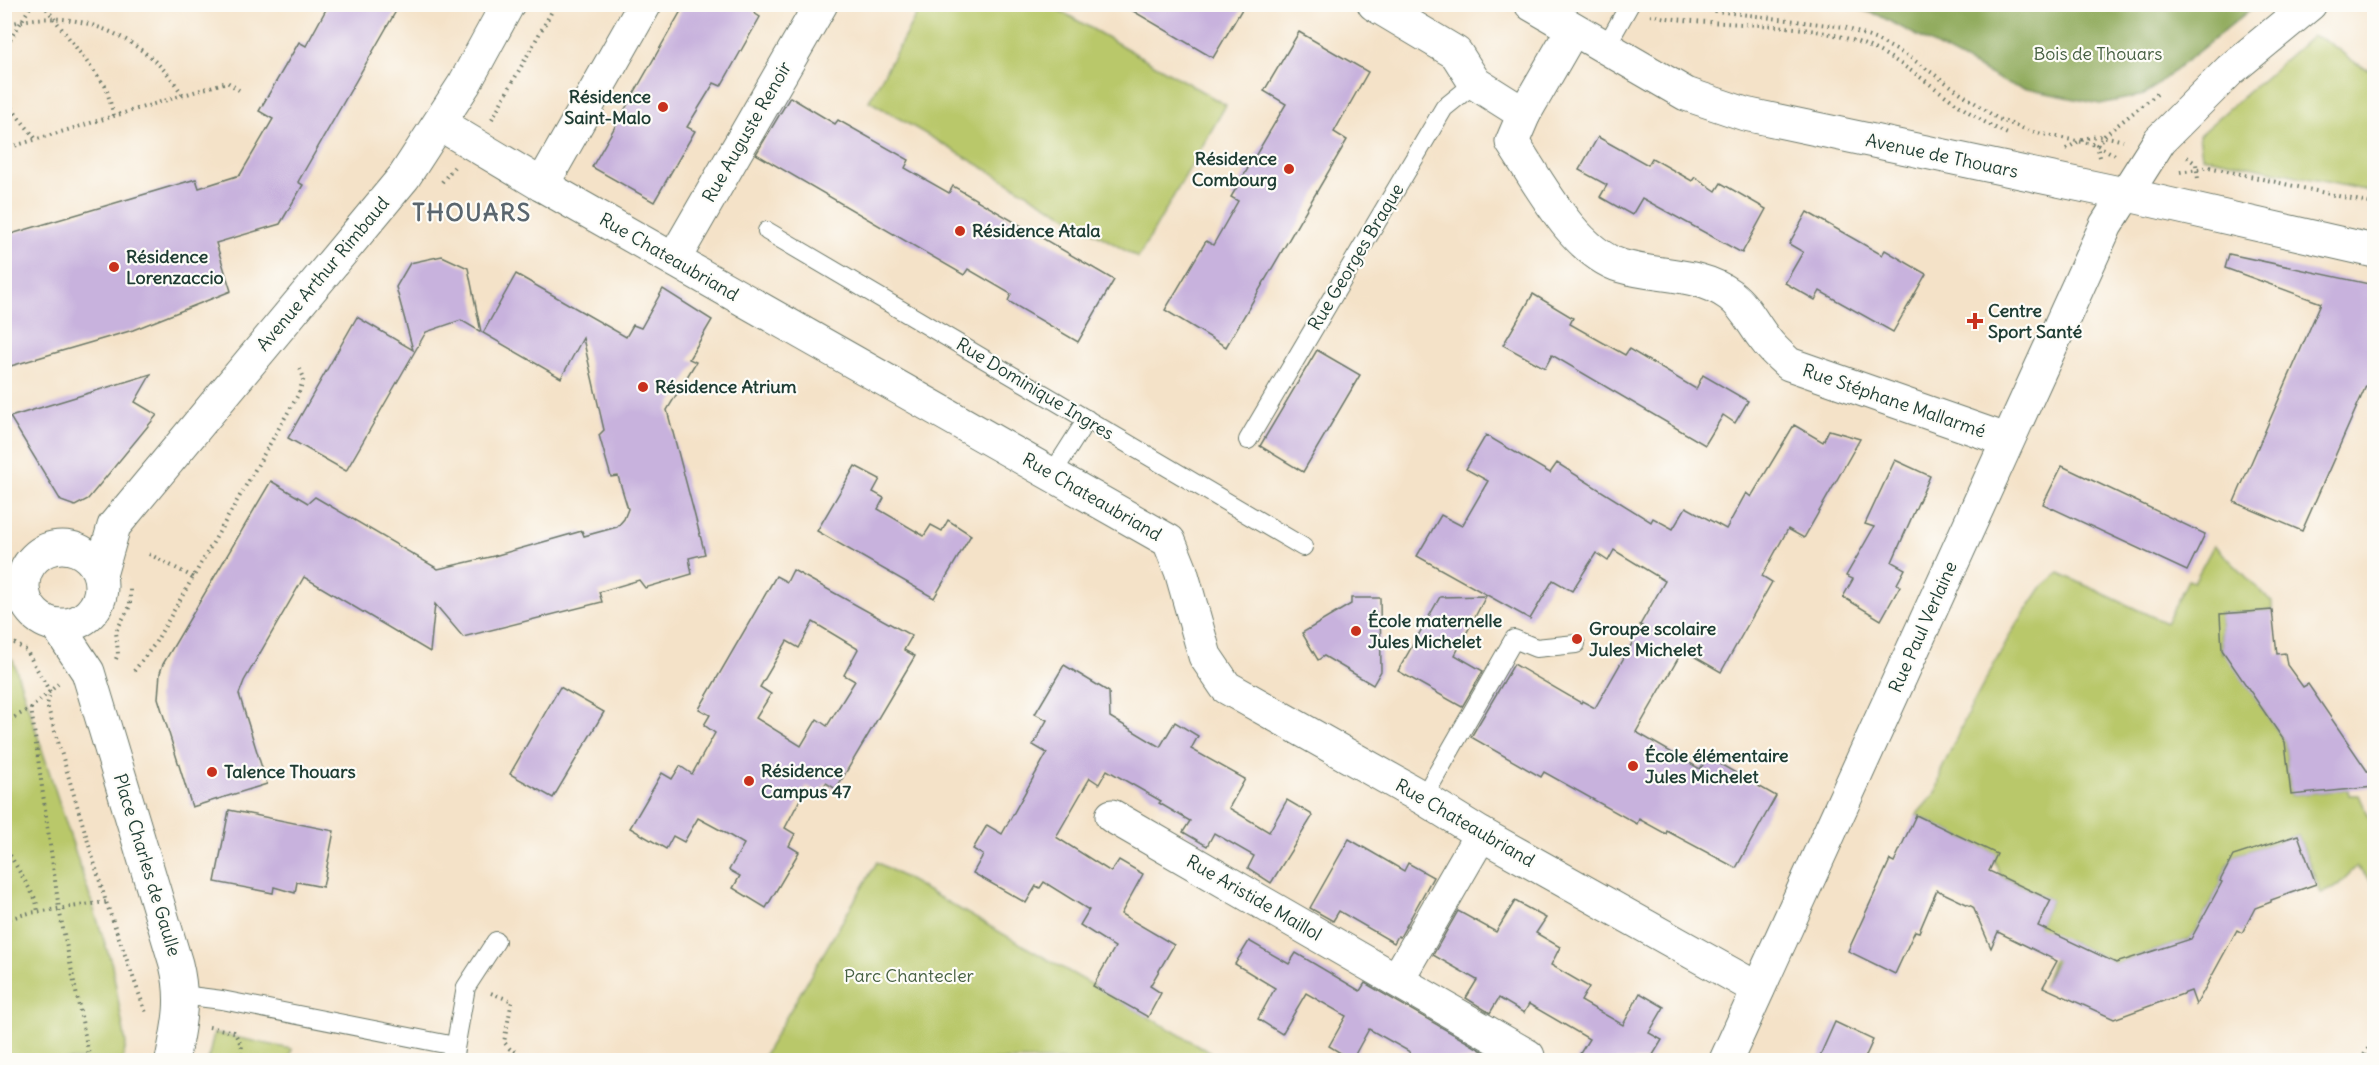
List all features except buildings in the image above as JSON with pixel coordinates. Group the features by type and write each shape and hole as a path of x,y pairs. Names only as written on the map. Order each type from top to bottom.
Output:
{"street":[{"name":"Avenue Arthur Rimbaud","path":"114,526 404,177 440,124 508,4"},
{"path":"542,185 645,4"},
{"name":"Rue Auguste Renoir","path":"674,258 821,4"},
{"path":"1374,4 1456,53 1475,83 1524,114 1573,29"},
{"name":"Avenue de Thouars","path":"1531,4 1686,94 1745,114 2124,194 2374,251"},
{"name":"Rue Paul Verlaine","path":"1726,1060 2006,442 2106,225 2124,194 2138,153 2160,140 2230,70 2310,4"},
{"name":"Rue Stéphane Mallarmé","path":"1524,114 1512,142 1565,220 1587,246 1601,257 1619,266 1706,282 1731,296 1773,350 1790,364 2006,442"},
{"name":"Rue Chateaubriand","path":"440,124 542,185 1169,541 1181,570 1205,656 1226,687 1423,798 1481,834 1758,989"},
{"path":"4,573 47,550 66,547 114,526 115,577"},
{"path":"66,547 86,555 94,564 115,577"},
{"path":"35,558 26,570 23,585 25,599 31,612 70,624 82,620 92,611 99,600 101,588 115,577"},
{"name":"Place Charles de Gaulle","path":"92,611 88,672 177,964 182,994 180,1022 172,1060"},
{"name":"Place Charles de Gaulle","path":"31,612 88,672"},
{"name":"Rue Aristide Maillol","path":"1112,816 1528,1056"},
{"path":"1397,980 1481,834"}],"lane":[{"path":"1605,48 1628,7"},
{"name":"Rue Georges Braque","path":"1248,440 1444,108 1475,83"},
{"name":"Rue Dominique Ingres","path":"767,231 1303,547"},
{"path":"1052,474 1087,419"},
{"path":"1423,798 1514,639 1536,648 1576,644"},
{"path":"182,994 222,1000 454,1053 466,987 496,941"}],"path":[{"path":"4,50 32,4"},
{"path":"43,4 106,87 114,116"},
{"path":"435,190 487,127 556,4"},
{"path":"1661,4 1844,27 1908,56 1998,119 2033,132 2097,145 2123,159 2138,153"},
{"path":"1628,7 1657,16 1799,29 1850,39 1915,72 1986,124 2015,137"},
{"path":"4,26 23,19 53,18 82,21 108,30 136,45 164,70 183,95"},
{"path":"4,149 227,82 238,90"},
{"path":"4,99 36,139"},
{"path":"2056,147 2066,149 2079,140 2105,135 2138,153 2184,172 2210,167 2374,204"},
{"path":"134,671 154,645 298,395 304,378 300,369"},
{"path":"149,554 193,577"},
{"path":"4,723 31,708 60,682 114,663 118,654 116,632 130,606 115,577"},
{"path":"4,637 26,650 50,692 47,705 106,902 147,1014"},
{"path":"31,708 59,909 90,1060"},
{"path":"4,845 36,900 38,912"},
{"path":"4,920 38,912 106,902"},
{"path":"466,987 512,1001 504,1042 510,1049 532,1060"},
{"path":"2361,1060 2374,1039"}],"green space":[{"path":"922,5 1050,5 1226,105 1138,258 869,101"},
{"name":"Bois de Thouars","path":"1845,5 2256,5 2144,95 2100,104 2012,86 1878,15"},
{"path":"2312,36 2328,42 2357,64 2374,71 2374,192 2202,156 2199,135"},
{"path":"2214,545 2272,602 2272,610 2220,614 2222,653 2225,653 2285,742 2291,795 2348,790 2349,795 2359,795 2374,829 2374,883 2356,867 2335,888 2321,893 2298,835 2233,856 2220,880 2222,882 2191,939 2116,963 2067,940 2043,987 2058,947 2028,946 2051,900 2001,876 1994,860 1996,854 1916,815 1937,791 1941,771 1968,713 2011,633 2041,588 2059,573 2166,623 2188,580 2194,582"},
{"path":"5,656 13,660 112,965 126,1044 123,1060 5,1060"},
{"name":"Parc Chantecler","path":"877,862 1224,1060 761,1060"},
{"path":"214,1033 292,1049 289,1060 208,1060"}],"place":[{"name":"Résidence Saint-Malo","path":"663,107"},
{"name":"Résidence Combourg","path":"1289,169"},
{"name":"Résidence Atala","path":"960,231"},
{"name":"Résidence Lorenzaccio","path":"114,267"},
{"name":"Centre Sport Santé","path":"1975,321"},
{"name":"Résidence Atrium","path":"643,387"},
{"name":"École maternelle Jules Michelet","path":"1356,631"},
{"name":"Groupe scolaire Jules Michelet","path":"1577,639"},
{"name":"École élémentaire Jules Michelet","path":"1633,766"},
{"name":"Talence Thouars","path":"212,772"},
{"name":"Résidence Campus 47","path":"749,781"}],"district":[{"name":"THOUARS","path":"472,213"}]}
